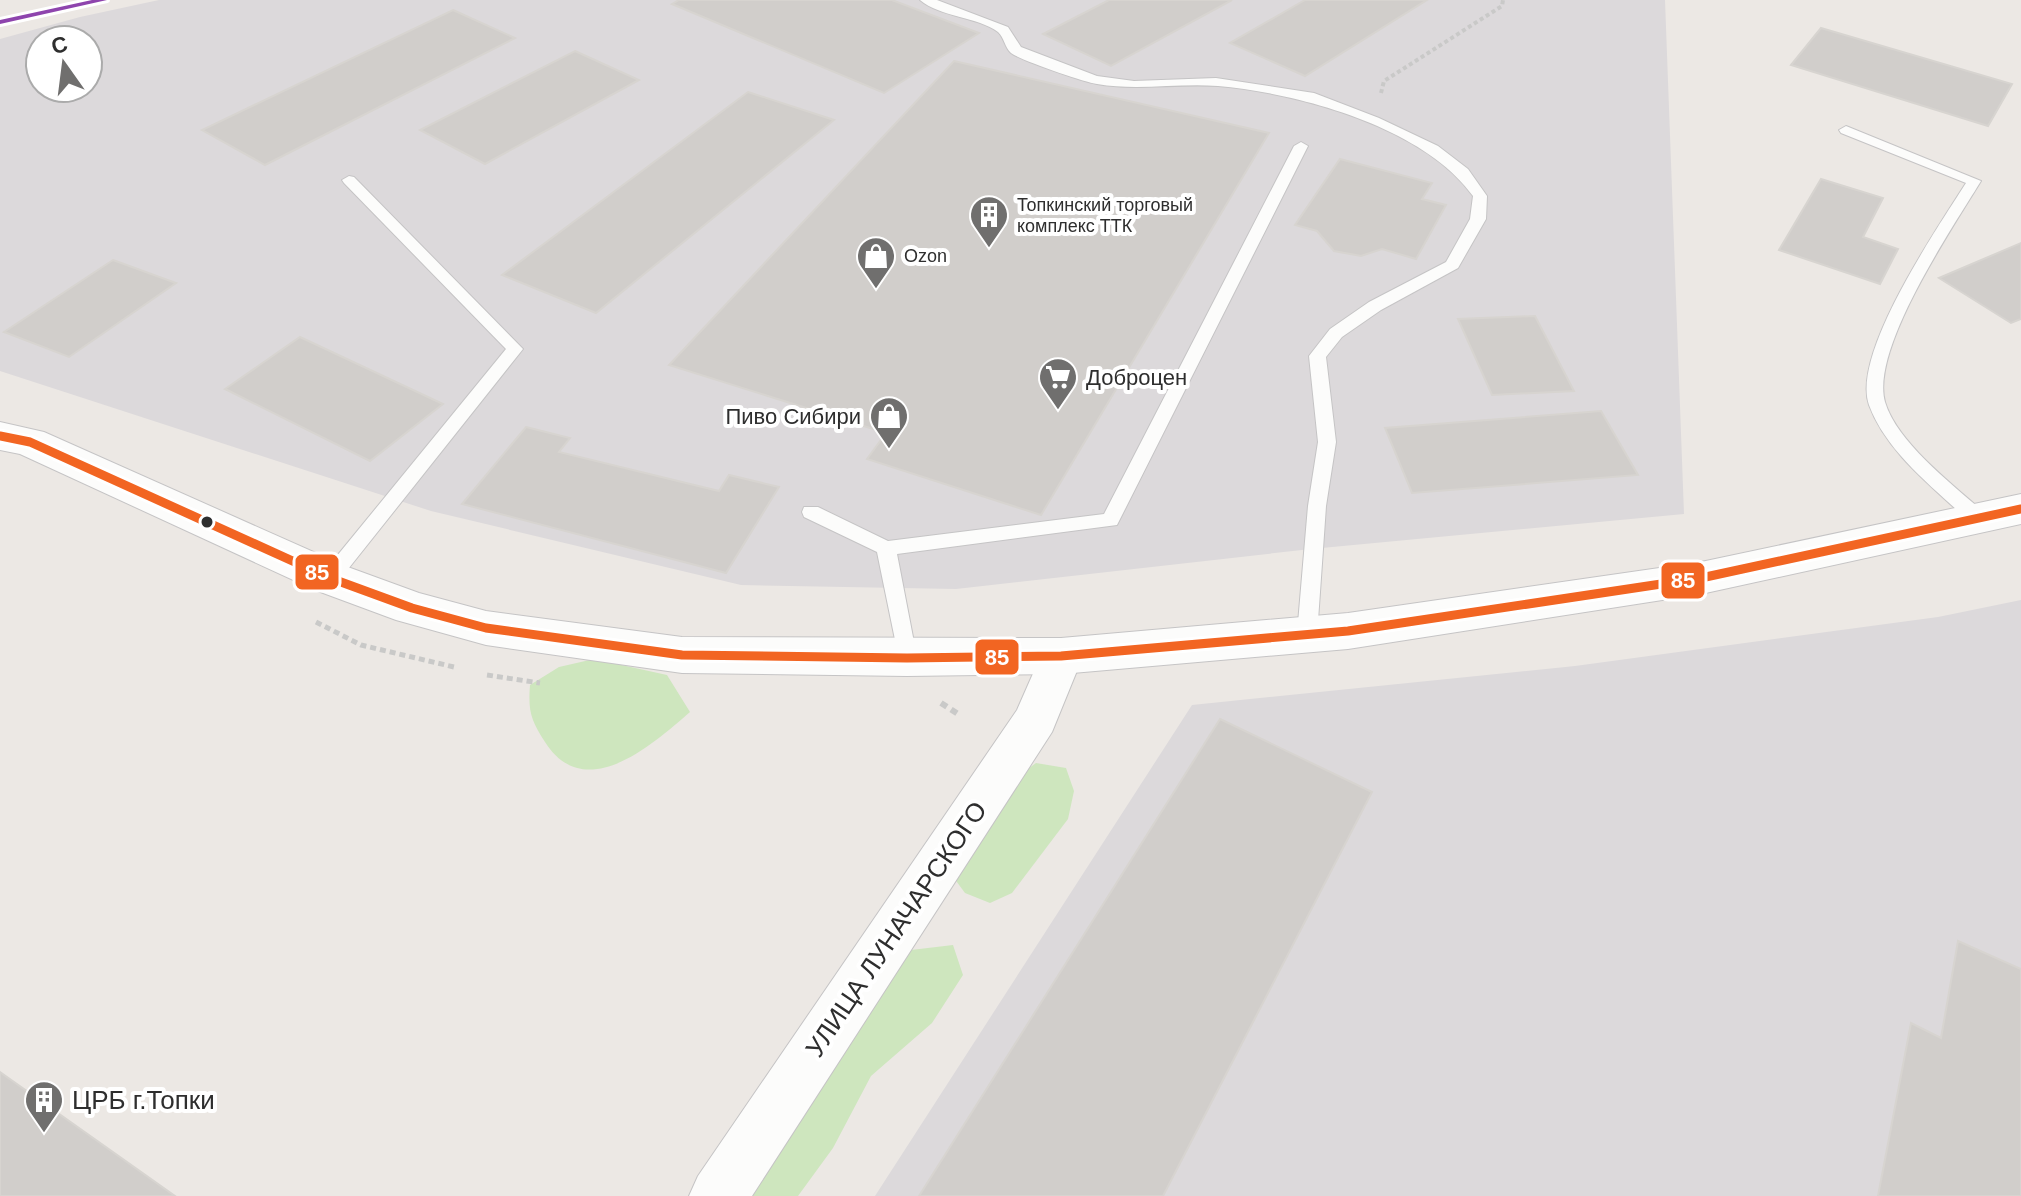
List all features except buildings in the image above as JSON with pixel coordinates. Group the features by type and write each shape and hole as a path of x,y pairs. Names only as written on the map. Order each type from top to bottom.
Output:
{"street":[{"path":"0,436 30,442 76,461 330,578 412,608 486,628 682,655 907,658 1061,656 1307,635 1701,578 2021,509"},
{"name":"УЛИЦА ЛУНАЧАРСКОГО","path":"718,1196 1036,719 1061,656"}],"lane":[{"path":"926,0 1003,30 1016,50 1095,80 1134,85 1216,82 1309,96 1374,121 1433,149 1463,172 1480,196 1478,219 1452,265 1375,306 1336,333 1317,356 1327,442 1317,506 1307,635"},
{"path":"1846,130 1974,181 1892,324 1877,360 1875,400 1902,445 1980,520"},
{"path":"811,512 886,548 1110,520 1301,146"},
{"path":"330,578 515,349 349,180"},
{"path":"886,548 907,658"}],"path":[{"path":"1374,121 1384,81 1502,6 1503,0"}],"shaded area":[{"path":"159,0 1665,0 1684,514 1311,549 956,589 741,585 431,511 0,371 0,39 24,32 24,104 104,104 104,24 55,24"},
{"path":"2021,600 2021,1196 875,1196 1192,705 1575,666 1938,617"}],"green space":[{"path":"594,659 667,675 690,712 638,753 598,769 579,769 561,760 540,734 530,709 530,685 559,667"},
{"path":"1036,763 1066,768 1074,791 1068,819 1012,893 990,903 965,893 951,874 1009,783"},
{"path":"953,945 963,975 932,1023 871,1076 833,1148 798,1196 738,1196 911,950"}],"transit line":[{"path":"0,22 103,0"},
{"name":"85","path":"0,436 30,442 330,578 412,608 486,628 682,655 907,658 1061,656 1348,631 1701,578 2021,509"}],"place":[{"name":"Топкинский торговый комплекс ТТК","path":"989,249"},
{"name":"Ozon","path":"876,290"},
{"name":"Доброцен","path":"1058,411"},
{"name":"Пиво Сибири","path":"889,450"},
{"name":"ЦРБ г.Топки","path":"44,1134"}]}
